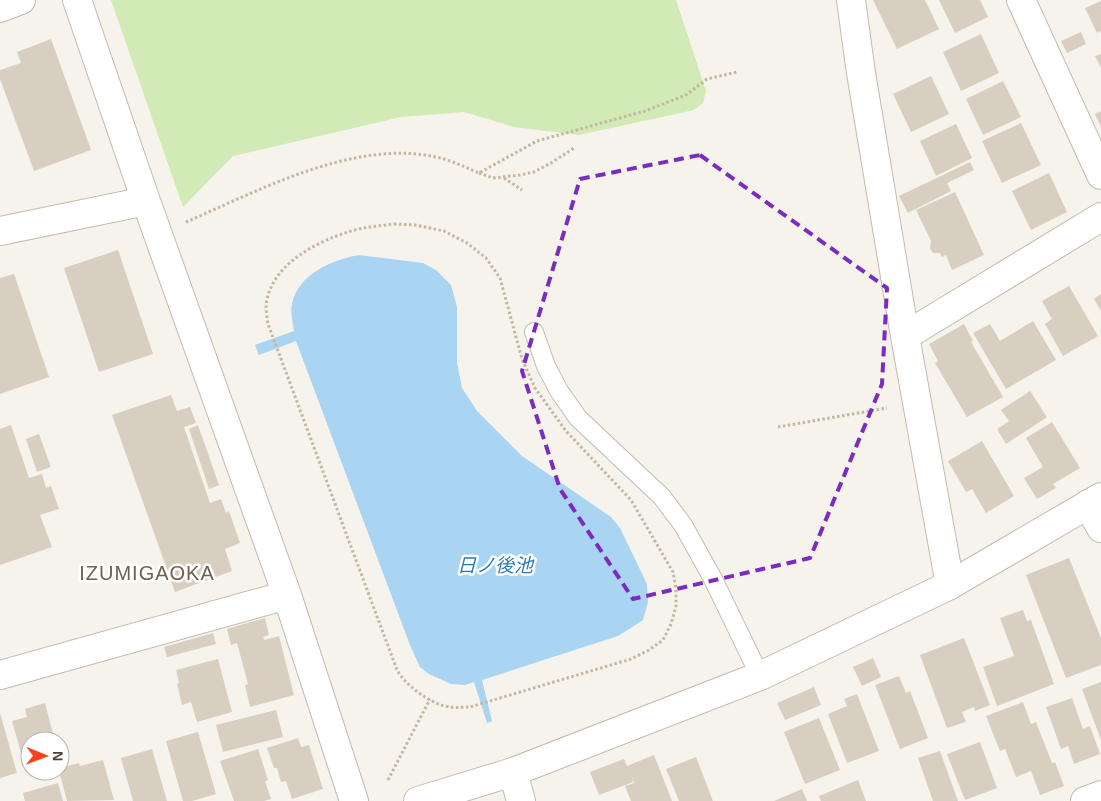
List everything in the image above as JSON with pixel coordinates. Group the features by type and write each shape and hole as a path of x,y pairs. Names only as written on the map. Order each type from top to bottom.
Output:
{"street":[{"path":"0,8 21,0"},
{"path":"77,0 146,201 287,595 354,801"},
{"path":"851,0 861,73 905,336 950,585"},
{"path":"1021,0 1101,175"},
{"path":"0,231 146,201"},
{"path":"905,336 1101,217"},
{"path":"418,801 513,772 760,676 950,585 1095,500 1101,528"},
{"path":"2,669 287,595"},
{"path":"513,772 521,801"},
{"path":"1085,801 1101,795"}],"lane":[{"path":"534,332 546,366 559,392 578,418 662,497 683,525 713,579 760,676"}],"path":[{"path":"479,172 537,141 645,111 686,95 707,79 737,72"},
{"path":"180,225 298,176 326,166 369,155 398,153 436,157 493,178 504,178 534,172 574,148"},
{"path":"504,178 522,190"},
{"path":"394,224 415,225 444,231 467,243 486,258 500,278 522,359 535,388 566,431 631,500 673,572 676,589 676,606 671,624 663,640 631,659 470,707 449,707 430,699 410,688 397,670 268,324 266,305 271,287 280,272 295,258 327,240 349,232 394,224"},
{"path":"778,427 917,403"},
{"path":"388,780 430,699"}],"highlighted area":[{"path":"700,155 887,288 882,384 810,558 633,599 560,489 522,371 580,179"}],"green space":[{"path":"111,0 676,0 706,91 703,103 694,110 579,135 514,127 464,112 401,117 233,156 183,207"}],"water":[{"name":"日ノ後池","path":"359,255 423,263 436,270 451,285 457,307 457,363 462,388 477,411 522,456 611,517 620,528 647,584 648,602 643,620 618,636 482,680 492,721 487,723 474,682 465,685 451,684 429,674 420,667 410,645 296,341 259,355 255,345 294,331 291,314 295,293 309,277 328,265"}],"building":[{"path":"873,0 925,0 939,29 897,49"},
{"path":"939,0 980,0 988,17 955,33"},
{"path":"1101,1 1101,31 1097,33 1085,8"},
{"path":"1081,32 1086,44 1067,53 1061,41"},
{"path":"981,34 999,73 961,91 943,52"},
{"path":"51,39 91,150 34,171 0,79 0,70 21,63 17,52"},
{"path":"1101,54 1101,68 1095,56"},
{"path":"931,76 949,114 911,132 893,94"},
{"path":"1003,81 1021,117 983,135 966,99"},
{"path":"1101,111 1101,127 1095,114"},
{"path":"1021,123 1041,165 1002,183 982,141"},
{"path":"956,124 972,158 936,176 920,141"},
{"path":"970,162 974,170 947,183 951,191 908,213 899,196"},
{"path":"1049,173 1067,212 1031,230 1012,191"},
{"path":"955,192 984,255 952,270 946,255 942,257 940,253 933,253 930,249 931,241 916,210"},
{"path":"118,250 153,354 99,372 64,268"},
{"path":"14,274 49,377 0,394 0,278"},
{"path":"1069,286 1098,336 1063,356 1045,324 1052,319 1042,301"},
{"path":"1101,294 1101,311 1094,299"},
{"path":"1033,321 1056,360 1006,389 973,333 990,324 1000,341"},
{"path":"964,324 973,341 971,342 1003,397 967,417 935,363 938,361 929,344"},
{"path":"1030,391 1047,417 1006,444 997,429 1009,421 1001,410"},
{"path":"171,395 177,411 190,407 196,423 184,427 210,503 221,499 226,513 229,511 240,543 225,549 232,571 175,592 112,415"},
{"path":"1052,422 1080,468 1053,484 1056,488 1037,499 1024,478 1043,467 1026,438"},
{"path":"11,425 29,478 42,474 46,488 51,486 59,509 40,515 52,547 0,565 0,429"},
{"path":"198,425 219,485 209,489 189,429"},
{"path":"39,434 51,467 37,472 26,439"},
{"path":"982,441 1014,496 986,513 972,489 966,492 948,461"},
{"path":"1069,558 1101,638 1101,665 1066,678 1026,575"},
{"path":"1023,610 1027,621 1031,620 1054,684 997,706 983,667 1014,656 1000,618"},
{"path":"265,618 269,635 263,637 265,640 279,636 294,695 250,707 245,685 248,684 237,643 231,645 227,629"},
{"path":"213,633 216,644 167,657 164,647"},
{"path":"964,638 990,705 975,711 974,707 962,712 966,722 947,728 920,655"},
{"path":"873,658 881,677 862,686 853,667"},
{"path":"218,659 232,712 197,722 191,702 182,705 176,670"},
{"path":"899,676 906,693 910,691 928,738 900,749 875,685"},
{"path":"1101,682 1101,740 1082,689"},
{"path":"814,687 821,705 785,720 777,703"},
{"path":"857,694 879,751 847,763 828,714 847,706 844,699"},
{"path":"1072,698 1083,729 1090,726 1100,754 1074,764 1068,746 1061,749 1046,707"},
{"path":"1023,702 1031,724 1036,722 1052,763 1055,762 1064,786 1040,795 1031,771 1016,777 1005,749 1000,751 986,716"},
{"path":"45,703 52,731 20,731 20,750 12,721 27,717 25,709"},
{"path":"276,710 283,737 223,752 216,725"},
{"path":"0,713 17,773 0,778"},
{"path":"819,718 840,770 805,784 784,732"},
{"path":"198,732 216,794 192,801 183,801 166,741"},
{"path":"298,738 301,747 309,745 323,789 292,799 286,781 281,782 277,768 274,768 267,748"},
{"path":"980,742 997,788 965,800 947,754"},
{"path":"152,749 167,801 133,801 121,758"},
{"path":"258,749 268,780 265,781 271,799 264,801 234,801 220,761"},
{"path":"940,751 958,801 933,801 918,758"},
{"path":"654,755 672,801 631,801 625,786 634,783 631,774 633,782 599,795 590,772 624,759 627,766"},
{"path":"696,757 713,801 679,801 666,769"},
{"path":"103,760 114,800 67,801 62,781 70,781 70,765 79,763 80,766"},
{"path":"858,780 866,801 821,801 819,796"},
{"path":"58,783 63,801 25,801 23,793"},
{"path":"802,789 807,801 774,801"}],"district":[{"name":"IZUMIGAOKA","path":"147,573"}]}
